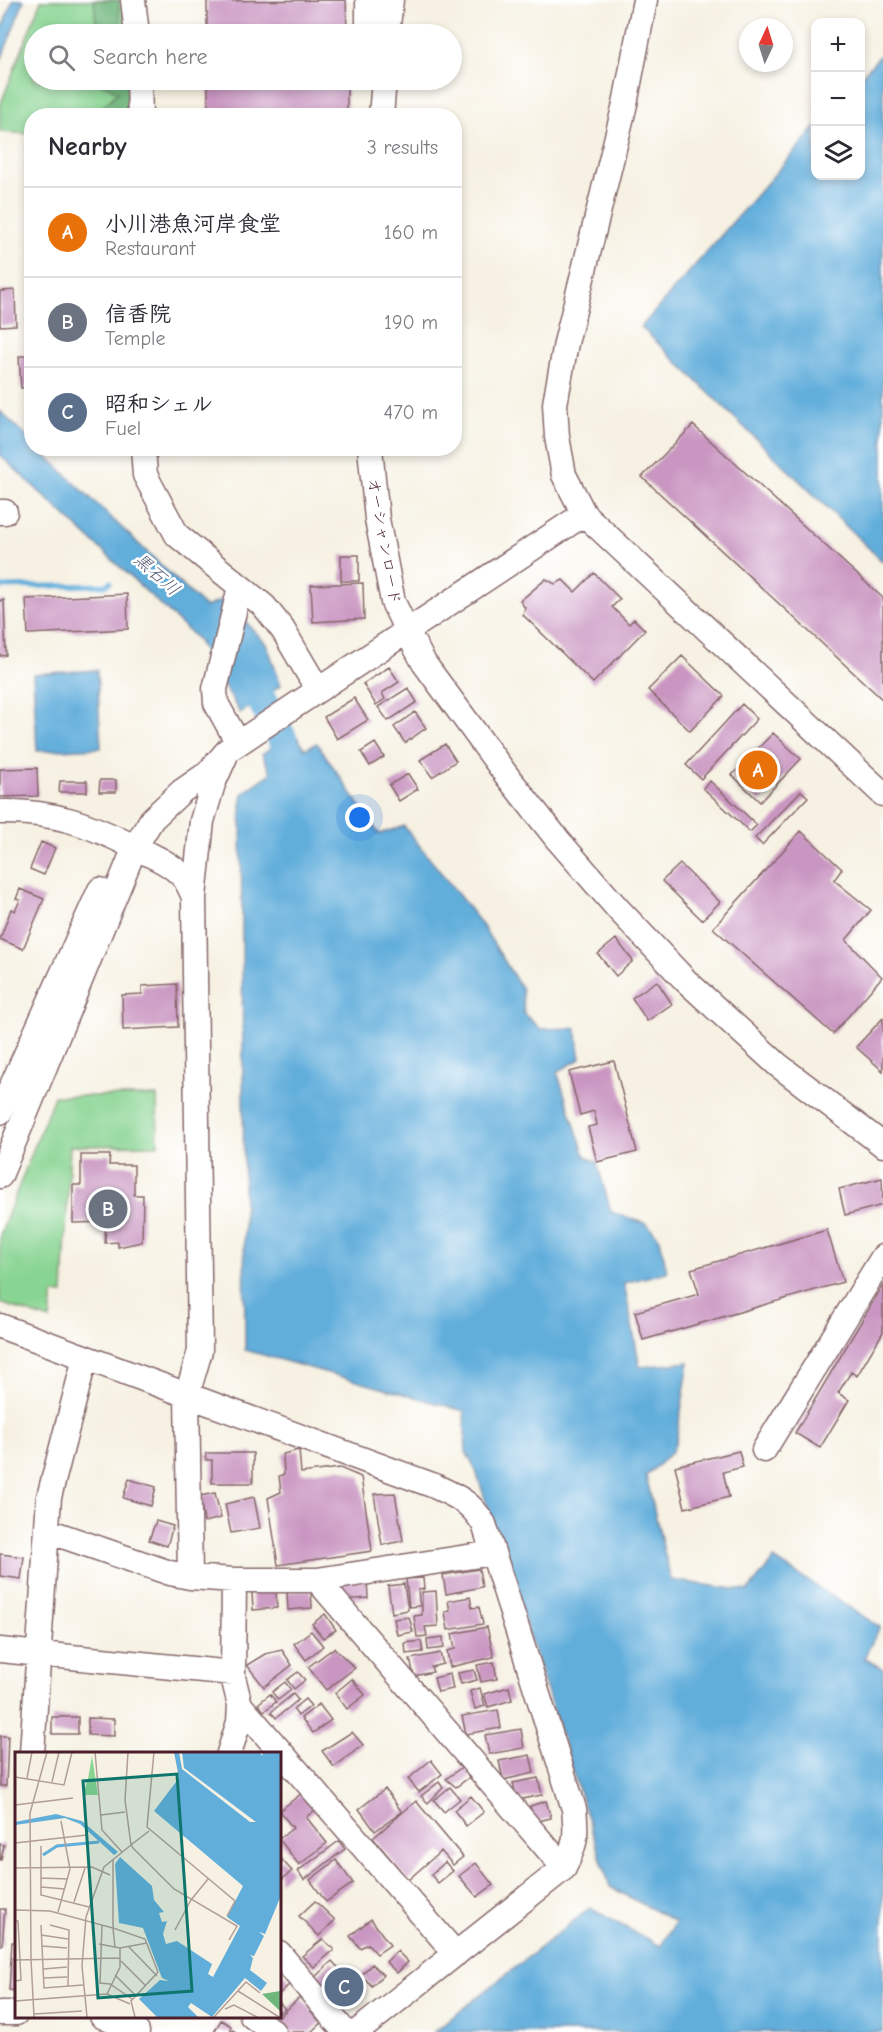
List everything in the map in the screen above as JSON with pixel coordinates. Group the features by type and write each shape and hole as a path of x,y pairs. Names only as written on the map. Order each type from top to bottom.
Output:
{"street":[{"path":"133,0 135,24"},
{"path":"368,0 368,24"},
{"path":"388,24 391,0"},
{"path":"645,0 625,104 566,343 555,404 557,437 564,475 584,514 883,794"},
{"path":"139,90 140,108"},
{"path":"369,90 369,108"},
{"path":"382,108 383,90"},
{"path":"144,456 146,475 177,535 238,596 264,606 283,630 318,690"},
{"name":"オーシャンロード","path":"371,456 377,519 393,602 424,663 507,776 558,840 618,909 685,980 778,1065 883,1145"},
{"path":"0,1176 138,816 158,794 196,762 238,743 584,514"},
{"path":"238,596 216,689 216,703 238,743"},
{"path":"190,1577 187,1395 200,1351 194,897 202,821 213,784 238,743"},
{"path":"0,812 24,812 73,820 129,843 153,855 183,877 194,897"},
{"path":"0,1112 129,843"},
{"path":"764,1450 883,1257"},
{"path":"0,1326 421,1481 457,1496 476,1512 484,1524 574,1809 577,1833 574,1846 564,1868 357,2032"},
{"path":"32,1752 49,1497 85,1358"},
{"path":"48,1531 170,1573 190,1577 234,1580 317,1580 493,1553"},
{"path":"229,1752 239,1722 240,1705 233,1673 234,1580"},
{"path":"317,1580 564,1868"},
{"path":"0,1650 233,1673"},
{"path":"240,1705 456,1954"},
{"path":"280,1954 345,2032"},
{"path":"104,2017 137,2032"},
{"path":"253,2017 273,2032"}],"green space":[{"path":"41,0 124,0 125,24 32,24"},
{"path":"94,0 118,0 121,24 96,24"},
{"path":"24,44 24,90 126,90 127,108 24,108 24,134 0,132 0,106"},
{"path":"114,90 128,90 129,108 102,108 118,92"},
{"path":"54,1096 157,1096 158,1145 70,1146 63,1294 53,1294 50,1320 0,1303 0,1235"}],"water":[{"path":"13,0 24,0 0,63 0,33"},
{"path":"883,52 883,562 641,327 811,133 811,180 865,180 865,72"},
{"path":"0,411 24,434 24,456 46,456 205,607 225,599 267,645 281,685 240,713 196,638 0,455"},
{"path":"97,670 101,748 37,751 33,674"},
{"path":"294,732 305,749 317,743 379,834 404,826 480,922 522,989 524,1014 541,1029 576,1028 580,1059 557,1072 585,1156 597,1162 611,1212 647,1224 660,1239 667,1272 624,1283 640,1367 689,1362 676,1441 671,1453 646,1476 671,1580 748,1591 774,1559 880,1627 864,1658 883,1669 883,2032 434,2032 590,1908 660,1946 676,1922 610,1887 476,1471 466,1452 464,1411 245,1350 241,805 243,793 271,773 262,754"}],"building":[{"path":"346,0 347,24 207,24 207,1"},
{"path":"208,90 347,90 347,108 208,108"},
{"path":"15,290 16,325 0,326 0,291"},
{"path":"19,356 24,356 24,388 21,388"},
{"path":"693,425 883,598 883,700 642,477"},
{"path":"341,555 359,555 359,581 341,581"},
{"path":"594,573 620,599 612,607 629,624 634,619 645,630 593,683 523,615 525,608 520,601 546,579 555,584 563,580 575,592"},
{"path":"363,583 364,619 313,622 311,585"},
{"path":"127,594 128,629 28,634 26,599"},
{"path":"0,600 4,600 6,655 0,656"},
{"path":"682,656 724,696 690,731 648,690"},
{"path":"389,667 399,682 382,693 385,699 376,705 363,684"},
{"path":"408,688 417,702 388,721 378,707"},
{"path":"354,698 368,720 337,739 324,717"},
{"path":"742,704 757,719 701,779 686,765"},
{"path":"415,712 426,728 405,743 394,727"},
{"path":"773,733 801,759 760,802 732,775"},
{"path":"375,743 384,757 370,766 361,752"},
{"path":"445,744 456,761 432,777 420,760"},
{"path":"37,768 38,796 0,797 0,769"},
{"path":"408,774 418,789 399,801 389,785"},
{"path":"100,780 116,780 116,792 99,792"},
{"path":"60,781 87,781 87,792 59,792"},
{"path":"710,781 757,825 750,832 703,788"},
{"path":"801,791 808,797 762,845 755,838"},
{"path":"801,831 842,869 834,880 871,910 846,940 882,977 833,1034 713,928"},
{"path":"41,842 55,848 44,875 30,869"},
{"path":"680,864 720,902 702,920 662,881"},
{"path":"20,889 44,899 23,949 0,939 11,909 15,911 20,900 16,899"},
{"path":"616,939 633,961 616,976 598,954"},
{"path":"657,981 672,1004 647,1021 632,998"},
{"path":"177,984 178,1027 123,1030 122,995 142,994 142,986"},
{"path":"883,1018 883,1071 856,1047"},
{"path":"614,1061 637,1152 597,1162 588,1127 597,1125 594,1111 580,1115 569,1072"},
{"path":"81,1155 110,1155 109,1165 134,1165 134,1195 143,1195 142,1242 118,1247 118,1242 105,1243 106,1222 73,1223 73,1185 81,1185"},
{"path":"882,1178 883,1205 845,1215 839,1189"},
{"path":"827,1230 843,1282 643,1340 635,1312 699,1294 691,1269"},
{"path":"883,1285 883,1332 857,1376 851,1372 838,1393 849,1400 820,1448 795,1433"},
{"path":"299,1450 301,1473 340,1468 361,1477 372,1551 278,1565 268,1498 281,1492 279,1476 284,1474 283,1454"},
{"path":"739,1451 743,1467 723,1472 729,1497 685,1508 675,1466"},
{"path":"206,1453 253,1453 253,1483 212,1483 212,1460 206,1460"},
{"path":"129,1479 156,1487 151,1506 123,1498"},
{"path":"215,1493 221,1518 204,1522 200,1496"},
{"path":"395,1493 403,1541 382,1545 374,1494"},
{"path":"254,1497 260,1528 231,1533 225,1504"},
{"path":"156,1521 173,1526 167,1546 149,1540"},
{"path":"0,1554 24,1557 21,1579 0,1576"},
{"path":"479,1569 482,1587 446,1594 443,1575"},
{"path":"423,1578 424,1589 418,1590 420,1606 409,1607 406,1579"},
{"path":"367,1580 368,1598 344,1600 343,1582"},
{"path":"404,1584 408,1610 392,1613 388,1586"},
{"path":"276,1590 277,1608 253,1610 252,1592"},
{"path":"311,1590 312,1608 288,1610 287,1592"},
{"path":"436,1591 438,1626 425,1627 427,1636 417,1637 414,1616 422,1615 422,1592"},
{"path":"470,1597 472,1608 479,1607 483,1624 448,1630 445,1612 450,1611 448,1601"},
{"path":"325,1614 336,1630 323,1638 312,1624"},
{"path":"409,1617 413,1632 397,1635 394,1619"},
{"path":"487,1627 494,1657 450,1667 447,1651 455,1649 452,1634"},
{"path":"311,1631 323,1646 306,1660 294,1644"},
{"path":"443,1637 444,1648 428,1650 427,1639"},
{"path":"421,1641 423,1652 406,1654 405,1643"},
{"path":"334,1648 355,1668 326,1690 308,1667"},
{"path":"282,1650 292,1665 264,1687 247,1665 265,1654"},
{"path":"440,1653 443,1664 431,1667 433,1672 414,1676 410,1659"},
{"path":"494,1662 497,1679 481,1682 477,1665"},
{"path":"474,1670 477,1680 461,1684 458,1673"},
{"path":"298,1672 305,1680 294,1689 287,1680"},
{"path":"450,1674 453,1689 438,1692 434,1678"},
{"path":"352,1679 365,1695 347,1709 335,1693"},
{"path":"285,1682 291,1690 278,1700 272,1692"},
{"path":"509,1687 512,1700 488,1707 484,1694"},
{"path":"480,1688 485,1706 475,1709 470,1691"},
{"path":"270,1694 276,1702 264,1711 258,1704"},
{"path":"293,1694 298,1700 276,1718 271,1712"},
{"path":"305,1699 311,1706 298,1716 293,1709"},
{"path":"319,1704 331,1720 313,1733 301,1718"},
{"path":"498,1710 501,1728 466,1734 462,1716"},
{"path":"52,1717 78,1717 78,1734 52,1734"},
{"path":"88,1718 114,1719 114,1736 88,1735"},
{"path":"521,1729 524,1748 489,1754 485,1735"},
{"path":"352,1732 363,1745 334,1767 322,1751"},
{"path":"0,1736 8,1736 6,1786 0,1786"},
{"path":"530,1755 534,1773 503,1780 499,1761"},
{"path":"431,1760 442,1774 419,1792 408,1779"},
{"path":"463,1766 471,1776 456,1787 446,1779"},
{"path":"538,1778 542,1795 517,1800 513,1783"},
{"path":"439,1782 443,1788 428,1803 421,1796"},
{"path":"450,1787 460,1799 444,1812 434,1800"},
{"path":"385,1789 402,1812 375,1831 359,1809"},
{"path":"302,1793 315,1810 306,1817 327,1843 299,1865 280,1840 293,1828 280,1810"},
{"path":"471,1796 484,1812 466,1826 454,1810"},
{"path":"416,1801 463,1857 453,1865 441,1851 408,1880 373,1838"},
{"path":"546,1801 551,1818 534,1822 530,1806"},
{"path":"339,1841 345,1849 304,1880 298,1871"},
{"path":"0,1844 4,1845 1,1860 0,1860"},
{"path":"280,1860 292,1871 280,1881"},
{"path":"336,1860 353,1883 326,1902 310,1880"},
{"path":"445,1862 453,1871 438,1883 431,1875"},
{"path":"476,1863 493,1885 477,1897 459,1876"},
{"path":"315,1901 335,1920 319,1936 299,1916"},
{"path":"0,1909 5,1909 2,1946 0,1946"},
{"path":"371,1919 390,1945 377,1954 368,1944 360,1948 350,1936"},
{"path":"323,1939 334,1950 314,1967 302,1956"},
{"path":"12,1942 15,1942 15,1991 9,1990"},
{"path":"397,1951 408,1962 397,1973 386,1962"},
{"path":"332,1961 358,1989 346,1999 330,1983 324,1989 314,1978"},
{"path":"372,1964 383,1975 372,1986 361,1975"},
{"path":"280,1970 291,1983 280,1993"},
{"path":"300,1997 323,2021 311,2032 287,2032 276,2020"},
{"path":"280,2003 285,2009 280,2013"},
{"path":"221,2020 231,2026 230,2029 236,2032 214,2032"}],"waterway":[{"path":"0,587 106,585 110,582"},
{"name":"黒石川","path":"242,663 283,740"}],"place":[{"name":"小川港魚河岸食堂","path":"758,770"},
{"name":"信香院","path":"108,1209"},
{"name":"昭和シェル","path":"344,1987"}]}
